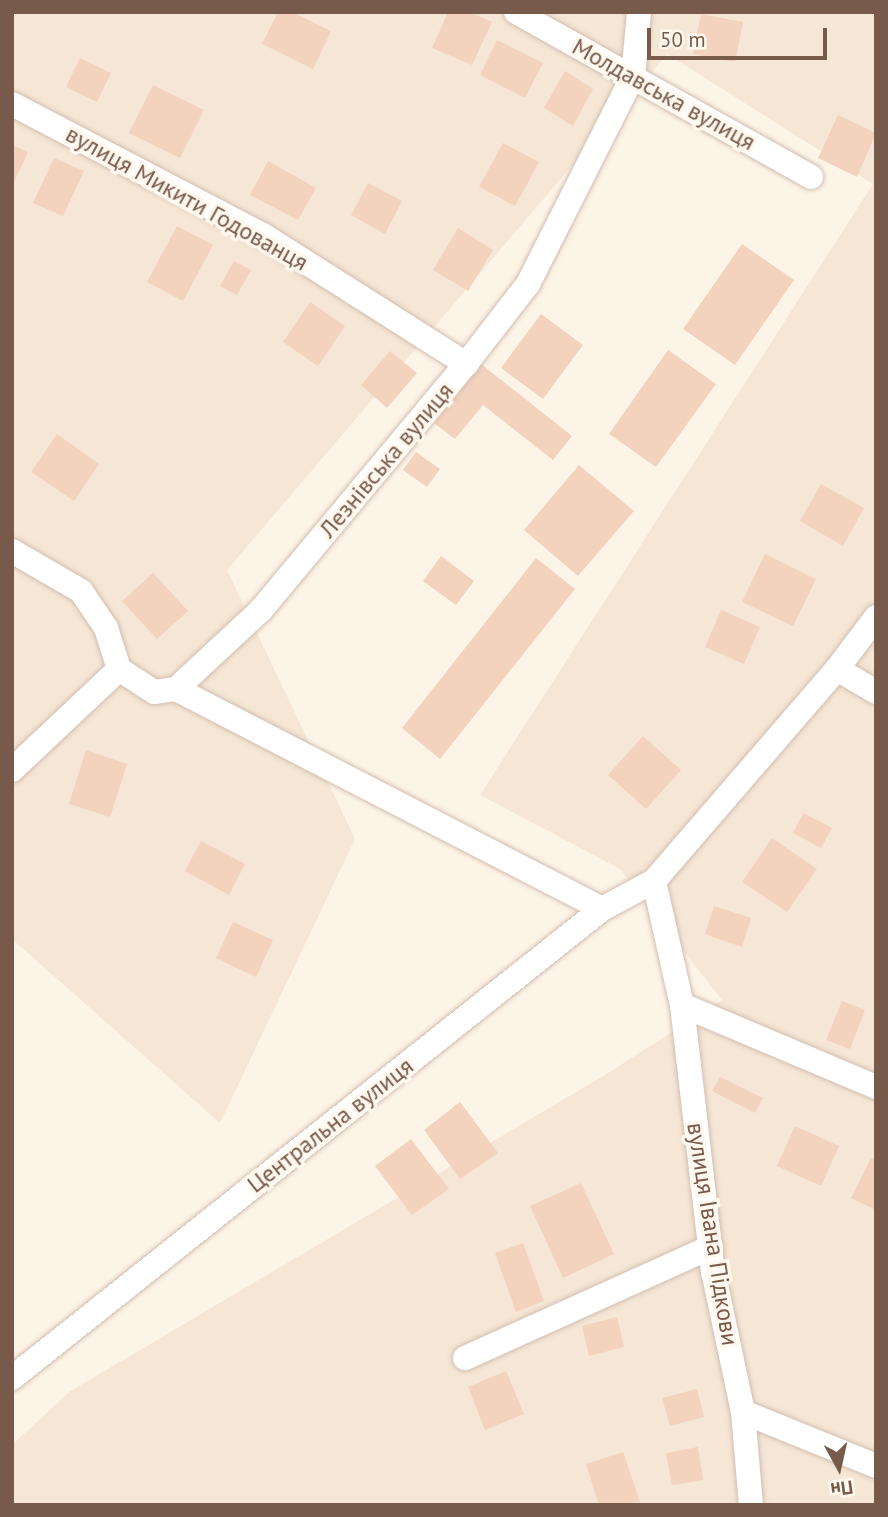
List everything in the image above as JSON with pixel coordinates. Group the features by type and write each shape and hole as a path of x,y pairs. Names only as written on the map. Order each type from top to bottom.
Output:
{"street":[{"name":"Молдавська вулиця","path":"516,12 811,177"},
{"name":"Лезнівська вулиця","path":"176,690 261,610 466,365 528,284 633,76 639,12"},
{"name":"вулиця Микити Годованця","path":"12,104 263,234 466,365"},
{"path":"12,551 81,591 106,628 118,669 154,692 176,690 602,909"},
{"path":"654,881 837,670 876,617"},
{"path":"12,770 118,669"},
{"path":"837,670 876,692"},
{"name":"Центральна вулиця","path":"12,1378 602,909 654,881"},
{"name":"вулиця Івана Підкови","path":"654,881 682,1004 711,1247 743,1412 751,1505"},
{"path":"682,1004 876,1087"},
{"path":"465,1358 711,1247"},
{"path":"743,1412 876,1465"}],"shaded area":[{"path":"12,12 876,12 876,1505 12,1505 12,1445 69,1392 605,1075 722,1000 620,869 480,795 873,184 667,54 227,570 355,839 220,1123 12,939"}],"building":[{"path":"278,12 292,12 331,31 313,69 262,44"},
{"path":"448,12 470,12 492,22 472,65 432,48"},
{"path":"701,14 743,22 735,62 693,54"},
{"path":"497,40 543,63 525,98 480,75"},
{"path":"80,58 111,73 97,102 66,87"},
{"path":"565,71 593,89 573,126 544,108"},
{"path":"153,85 204,110 180,158 129,133"},
{"path":"838,115 876,133 857,177 818,158"},
{"path":"503,143 539,162 515,206 479,187"},
{"path":"12,145 28,152 12,186"},
{"path":"54,158 84,171 63,216 33,203"},
{"path":"268,161 316,188 298,220 250,195"},
{"path":"368,183 402,201 385,234 351,215"},
{"path":"177,226 213,245 183,301 147,282"},
{"path":"458,228 493,250 468,291 433,270"},
{"path":"742,244 794,280 735,365 683,329"},
{"path":"234,261 251,270 237,295 220,286"},
{"path":"310,302 345,326 318,366 283,342"},
{"path":"541,314 583,345 543,399 501,368"},
{"path":"668,350 716,384 656,467 609,434"},
{"path":"390,351 417,373 387,408 361,385"},
{"path":"481,364 572,436 553,460 483,405 455,439 434,423"},
{"path":"57,434 99,464 74,501 31,472"},
{"path":"416,452 440,469 427,487 403,470"},
{"path":"579,465 634,511 578,576 524,530"},
{"path":"821,484 864,508 843,546 800,521"},
{"path":"765,554 816,579 793,626 742,602"},
{"path":"441,556 474,581 456,605 423,581"},
{"path":"536,558 575,589 440,759 402,728"},
{"path":"153,573 188,611 157,639 122,601"},
{"path":"721,610 760,627 744,664 705,647"},
{"path":"643,736 681,770 646,809 608,775"},
{"path":"86,750 127,764 110,817 69,804"},
{"path":"803,813 832,828 821,848 793,833"},
{"path":"772,838 817,869 787,912 742,882"},
{"path":"201,841 245,864 229,895 185,871"},
{"path":"714,906 751,918 742,947 705,934"},
{"path":"233,922 273,940 256,977 216,958"},
{"path":"842,1001 865,1010 850,1049 826,1040"},
{"path":"720,1077 763,1098 755,1113 712,1091"},
{"path":"460,1102 498,1153 460,1179 424,1130"},
{"path":"795,1126 839,1146 821,1186 777,1166"},
{"path":"411,1139 449,1189 412,1215 375,1166"},
{"path":"871,1158 876,1161 876,1210 851,1198"},
{"path":"581,1183 614,1254 563,1278 530,1206"},
{"path":"523,1243 544,1301 516,1312 495,1253"},
{"path":"617,1317 624,1347 589,1356 582,1326"},
{"path":"506,1371 524,1414 485,1430 468,1387"},
{"path":"697,1389 704,1417 670,1426 662,1398"},
{"path":"698,1447 703,1480 672,1485 666,1453"},
{"path":"623,1452 640,1502 599,1505 586,1464"}]}
